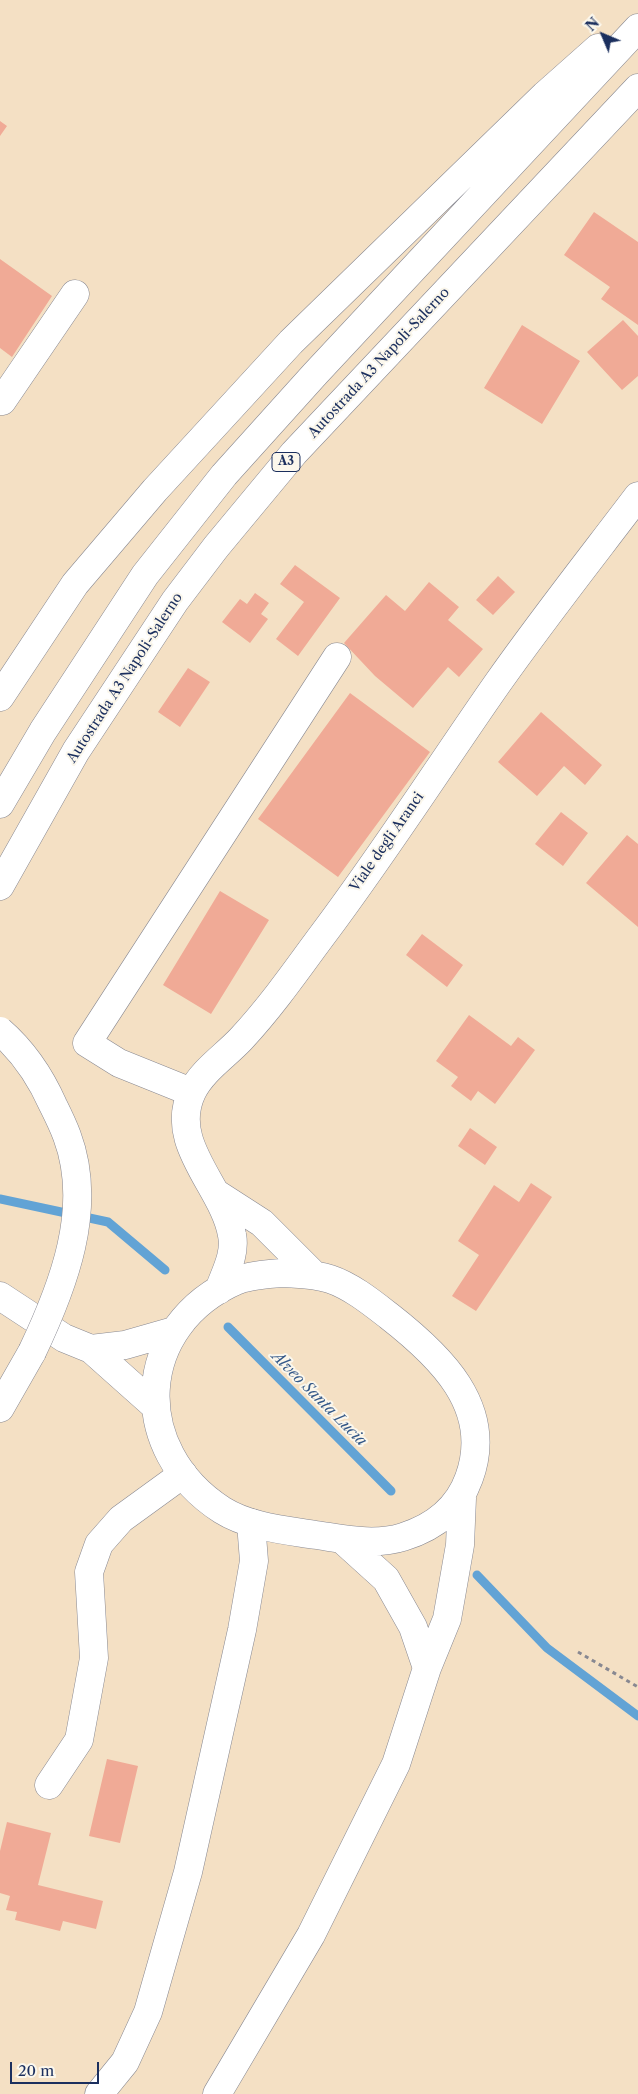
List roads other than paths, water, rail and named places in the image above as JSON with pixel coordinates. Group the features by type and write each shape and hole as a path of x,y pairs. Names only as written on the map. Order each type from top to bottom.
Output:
{"main road":[{"path":"0,697 75,584 155,490 291,342 544,95 638,12"},
{"path":"0,804 42,731 145,575 224,475 308,380 638,28"},
{"name":"Autostrada A3 Napoli-Salerno","path":"0,886 76,751 175,601 216,548 294,454 638,88"},
{"path":"1,402 75,294"},
{"name":"Viale degli Aranci","path":"219,1290 232,1257 233,1236 217,1194 194,1156 188,1136 186,1115 192,1092 203,1076 254,1024 319,940 499,682 638,496"},
{"path":"192,1092 119,1063 87,1043 337,657"},
{"path":"0,1032 14,1043 44,1086 68,1138 76,1181 75,1228 67,1268 52,1310 32,1352 0,1408"},
{"name":"Viale degli Aranci","path":"217,1194 262,1223 314,1275"},
{"path":"217,2094 311,1935 396,1764 427,1668 447,1619 460,1545 462,1498 472,1470 476,1436 468,1404 455,1379 437,1356 368,1300 332,1279 314,1275 284,1273 240,1280 219,1290 174,1331 164,1350 156,1377 155,1406 163,1436 183,1474 200,1493 223,1510 252,1523 344,1541 395,1539 420,1532 440,1518 462,1498"},
{"path":"0,1296 64,1338 92,1349 155,1406"},
{"path":"92,1349 125,1345 174,1331"},
{"path":"48,1785 79,1740 94,1658 89,1572 98,1544 121,1519 183,1474"},
{"path":"99,2094 125,2062 148,2012 188,1872 253,1570 254,1543 252,1523"},
{"path":"344,1541 386,1579 413,1627 427,1668"}],"waterway":[{"name":"Alveo Santa Lucia","path":"0,1199 108,1222 165,1270"},
{"name":"Alveo Santa Lucia","path":"228,1327 391,1491"},
{"name":"Alveo Santa Lucia","path":"477,1575 547,1648 638,1716"}]}
